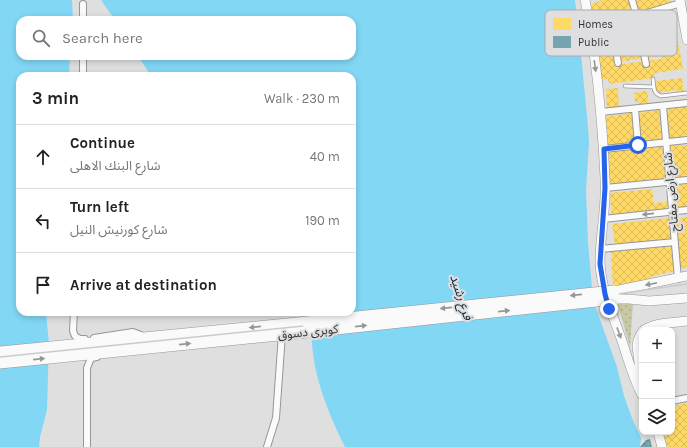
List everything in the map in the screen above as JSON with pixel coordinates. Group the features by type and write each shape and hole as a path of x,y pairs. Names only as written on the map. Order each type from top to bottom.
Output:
{"highway":[{"name":"كوبرى دسوق","path":"0,363 118,346 146,338 308,327 615,295"},
{"name":"كوبرى دسوق","path":"0,352 118,346 160,347 282,334 308,327"}],"main road":[{"path":"681,2 687,40"},
{"path":"593,56 604,149 605,188 600,264 605,294 639,388"},
{"path":"615,295 683,278"},
{"path":"615,295 624,298 649,301 687,298"},
{"path":"648,327 687,321"},
{"path":"639,338 637,346 639,363"},
{"path":"659,435 662,447"}],"street":[{"path":"632,0 635,10"},
{"path":"658,10 681,2"},
{"path":"83,4 83,16"},
{"path":"617,56 618,64"},
{"path":"644,56 646,64"},
{"path":"83,60 83,72"},
{"path":"601,112 687,103"},
{"name":"شارع ارض مفتاح","path":"664,106 675,242 683,278"},
{"path":"635,109 638,145"},
{"path":"604,149 687,140"},
{"path":"605,188 687,180"},
{"path":"603,219 687,210"},
{"path":"600,249 675,242"},
{"path":"74,316 73,331 77,338 83,339 133,332 146,338"},
{"path":"268,447 276,418 282,334"},
{"path":"87,447 87,368 90,359 100,356 155,352 160,347"},
{"path":"675,400 687,398"}],"lane":[{"path":"653,79 654,92 657,95 661,96 687,93"},
{"path":"625,86 654,87"}],"green space":[{"path":"617,301 633,303 630,347"}],"water":[{"path":"0,0 72,0 73,16 16,16 16,60 70,60 69,72 16,72 16,316 46,316 49,343 47,410 39,447 0,447"},
{"name":"فرع رشيد","path":"101,0 575,0 576,10 545,10 545,56 581,56 589,143 586,191 588,242 593,300 617,367 624,396 641,438 640,447 345,447 328,410 318,381 312,342 310,316 356,316 356,72 148,72 141,60 356,60 356,16 112,16"}],"building: Homes":[{"path":"602,0 629,0 632,10 592,10 591,4"},
{"path":"634,0 670,0 672,5 655,10 637,10"},
{"path":"677,36 683,69 655,73 653,78 609,84 608,79 602,80 598,56 615,56 617,65 644,61 645,67 648,66 647,61 662,59 661,56 677,56"},
{"path":"619,56 643,56 643,58 620,62"},
{"path":"647,56 661,56 647,58"},
{"path":"682,78 684,92 677,93 676,90 657,93 655,81"},
{"path":"618,88 619,109 607,110 606,89"},
{"path":"647,91 649,105 640,106 639,102 635,102 634,93"},
{"path":"687,104 687,139 668,141 665,107"},
{"path":"659,110 662,142 640,144 638,113"},
{"path":"632,113 636,145 607,147 604,117"},
{"path":"687,145 687,178 672,180 669,146"},
{"path":"662,147 666,180 610,185 607,152"},
{"path":"687,184 687,208 674,209 672,185"},
{"path":"652,189 654,203 667,202 668,212 612,217 610,193"},
{"path":"687,217 687,267 680,269 675,219"},
{"path":"669,218 672,241 615,246 612,224"},
{"path":"673,246 674,271 650,277 650,280 613,287 611,251"},
{"path":"687,403 687,447 666,447 663,435 675,435 675,405"}],"building: Public":[{"path":"650,439 652,447 640,447 646,440"}],"railway":[{"path":"0,357 617,294 687,284"}],"route":[{"path":"609,309 600,264 600,249 605,202 604,149 638,145"}]}
